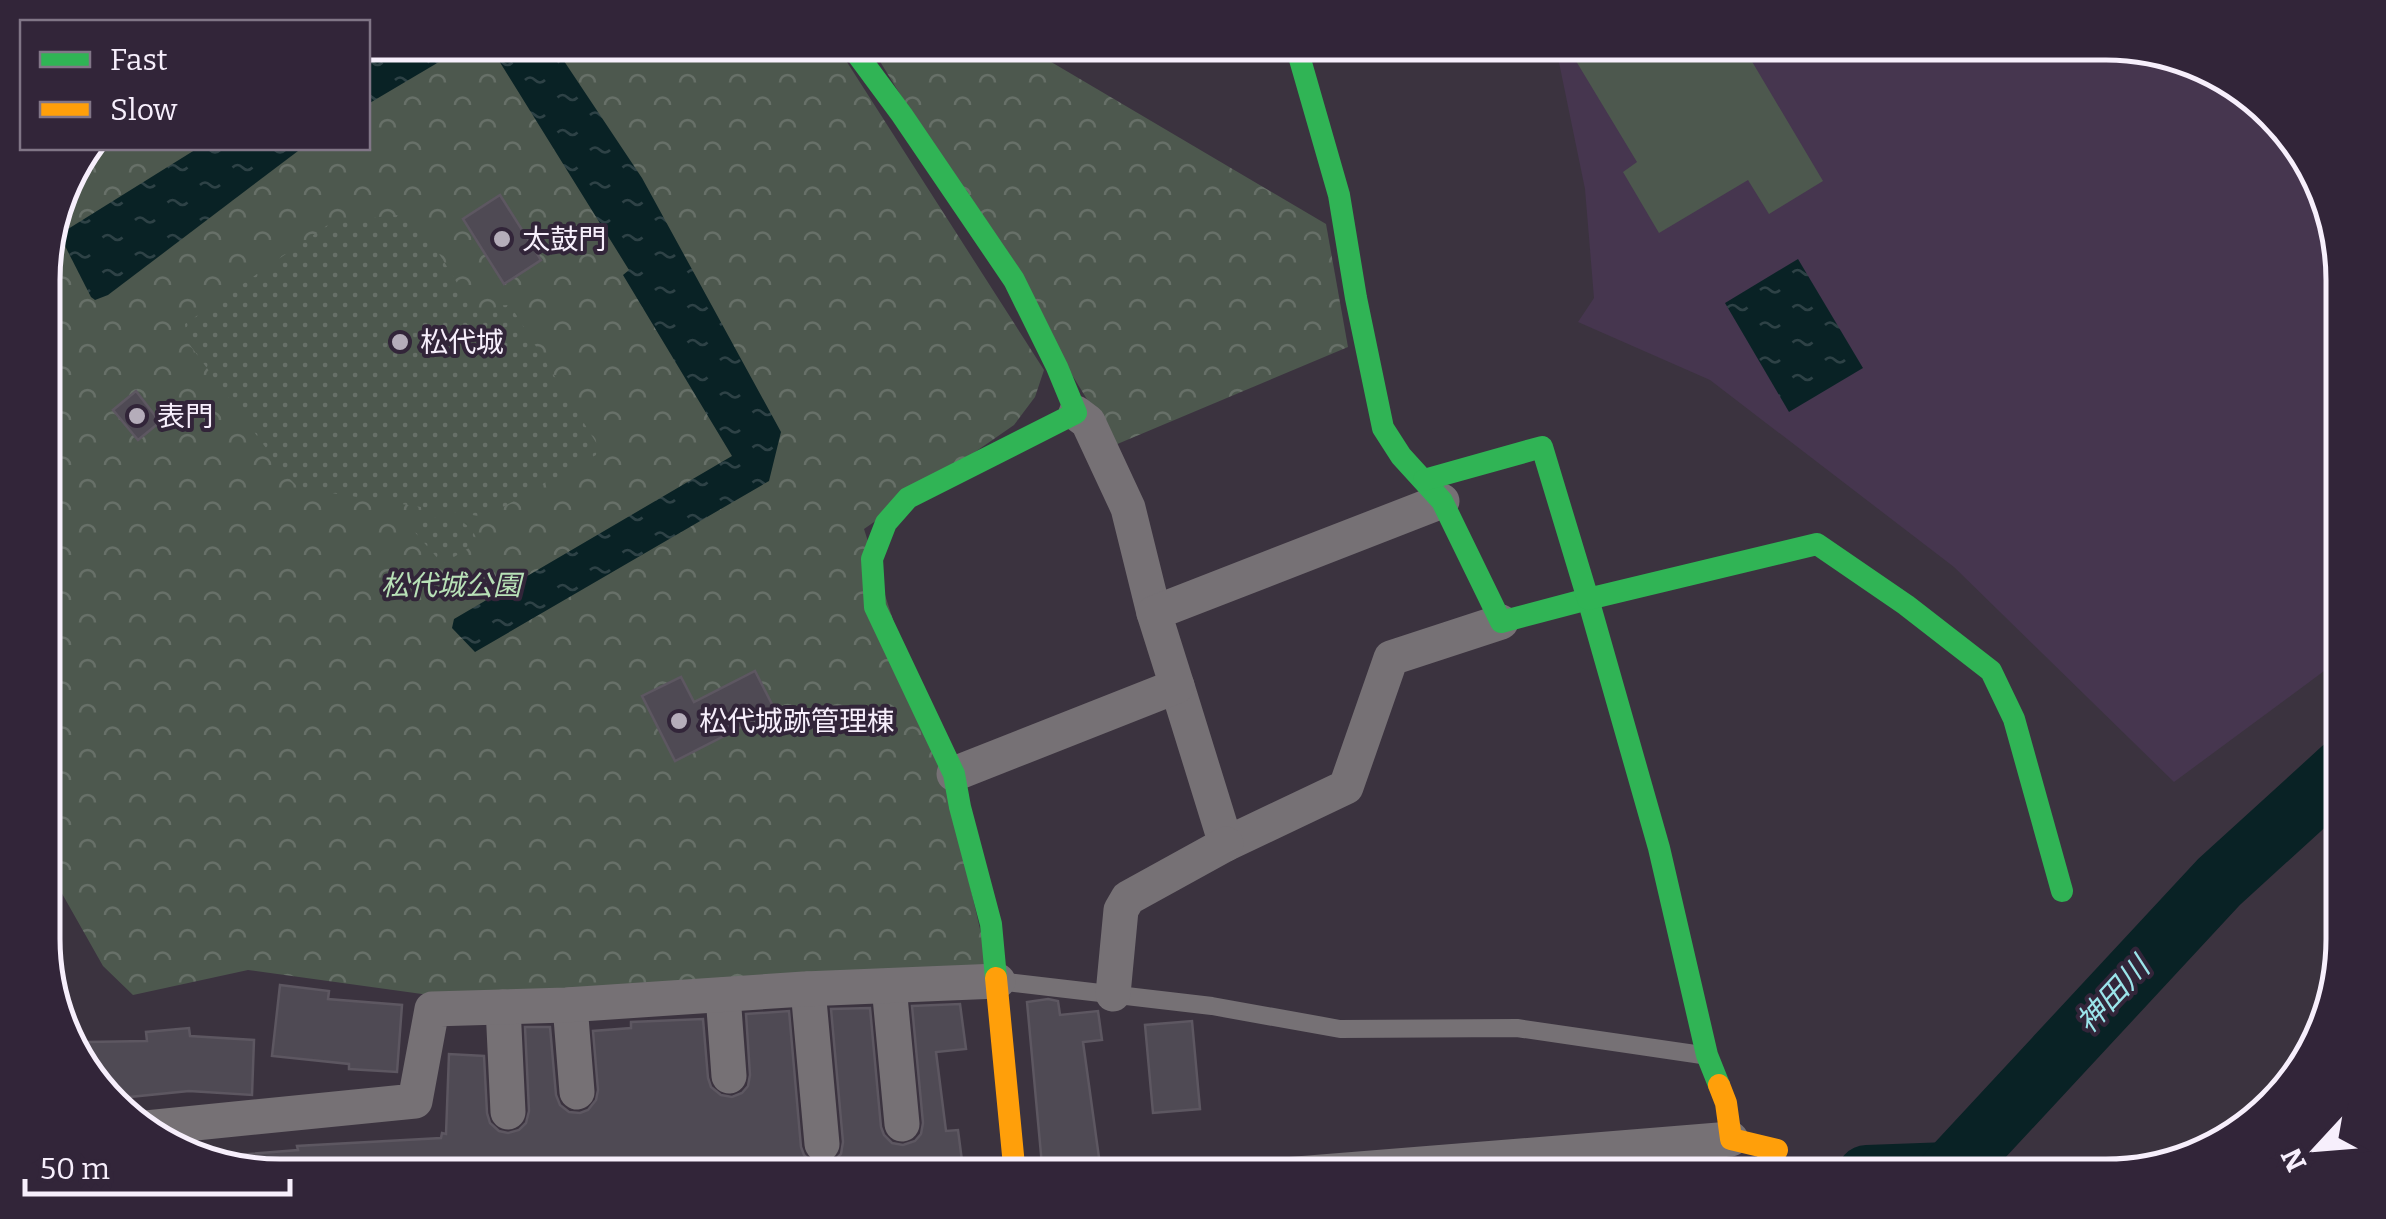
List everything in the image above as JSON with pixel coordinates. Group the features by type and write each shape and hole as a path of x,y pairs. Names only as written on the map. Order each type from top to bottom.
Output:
{"street":[{"path":"862,60 1014,280 1076,413 1088,422 1128,508 1154,613 1226,844"},
{"path":"1300,60 1339,195 1383,428 1401,456 1433,490 1501,622"},
{"path":"1014,1159 991,924 954,774 875,607 872,559 886,523 908,498 1076,413"},
{"path":"1154,613 1433,490 1542,447 1659,848 1707,1056 1726,1103 1731,1139"},
{"path":"1113,994 1121,910 1128,898 1226,844 1346,787 1390,658 1501,622 1817,544 1992,671 2014,719 2062,891"},
{"path":"954,774 1177,686"},
{"path":"165,1126 415,1101 432,1009 998,981"},
{"path":"889,986 902,1124"},
{"path":"808,990 822,1144"},
{"path":"723,995 729,1076"},
{"path":"570,1005 577,1092"},
{"path":"503,1007 508,1112"},
{"path":"1483,1159 1731,1139 1777,1150 1770,1159"}],"lane":[{"path":"998,981 1212,1006 1340,1029 1516,1028 1707,1056"}],"shaded area":[{"path":"1558,60 2106,60 2163,67 2228,97 2271,135 2289,158 2309,196 2324,251 2326,670 2174,782 1954,567 1710,380 1578,322 1594,298 1585,189"}],"green space":[{"name":"松代城公園","path":"370,60 846,60 1044,370 1035,397 1014,425 864,529 950,799 989,968 474,999 248,970 133,995 103,966 60,890 60,265 67,223 77,196 103,150 370,150"},
{"path":"879,60 1048,60 1326,224 1348,347 1115,445"},
{"path":"1751,60 1823,181 1769,214 1748,180 1659,233 1623,172 1637,162 1576,61"},
{"path":"407,214 420,223 475,312 510,305 597,444 596,455 485,517 299,488 187,341 185,324 332,222"},
{"path":"450,517 468,526 477,543 444,563 413,530 429,518"}],"water":[{"path":"370,60 442,60 370,103"},
{"path":"499,60 563,60 642,178 781,432 769,481 475,652 452,628 454,619 732,456 623,275 629,270"},
{"path":"195,150 299,150 108,295 95,300 63,243 68,229"},
{"path":"1798,259 1863,368 1789,412 1725,303"}],"building":[{"name":"太鼓門","path":"500,195 541,260 504,284 463,219"},
{"name":"表門","path":"136,391 160,422 138,440 113,410"},
{"path":"755,671 775,710 675,761 642,696 681,677 694,702"},
{"path":"280,985 329,991 328,999 402,1005 397,1072 349,1069 349,1064 272,1056"},
{"path":"1058,1001 1060,1015 1098,1011 1102,1040 1083,1042 1099,1159 1041,1159 1027,1002"},
{"path":"960,1004 966,1049 936,1052 946,1131 958,1130 962,1159 836,1159 843,1142 831,1009 870,1008 881,1127 892,1143 903,1145 915,1141 923,1123 912,1006"},
{"path":"789,1011 804,1155 808,1159 280,1159 239,1155 298,1150 297,1146 441,1138 442,1133 446,1134 449,1054 484,1056 490,1123 499,1131 519,1130 529,1111 525,1027 550,1027 556,1095 569,1112 588,1110 596,1100 593,1031 631,1028 631,1022 703,1019 711,1087 732,1097 748,1086 750,1075 746,1014"},
{"path":"1192,1021 1200,1109 1153,1113 1145,1025"},
{"path":"189,1028 190,1036 254,1040 252,1095 189,1091 130,1099 105,1073 86,1042 147,1041 146,1032"}],"waterway":[{"name":"神田川","path":"1962,1159 2219,882 2326,784"}],"traffic: fast":[{"path":"861,60 1014,280 1076,413 908,498 886,523 872,559 875,607 954,774 991,924 996,978"},
{"path":"1300,60 1339,195 1383,428 1401,456 1442,501 1501,622 1588,599 1659,848 1707,1055 1719,1085"},
{"path":"1424,480 1542,447 1588,599 1817,544 1906,605 1991,671 2014,719 2062,891"}],"traffic: slow":[{"path":"996,978 1013,1159"},
{"path":"1719,1085 1731,1139 1777,1150 1770,1159"}],"place":[{"name":"太鼓門","path":"502,239"},
{"name":"松代城","path":"400,342"},
{"name":"表門","path":"137,416"},
{"name":"松代城跡管理棟","path":"679,721"}]}
